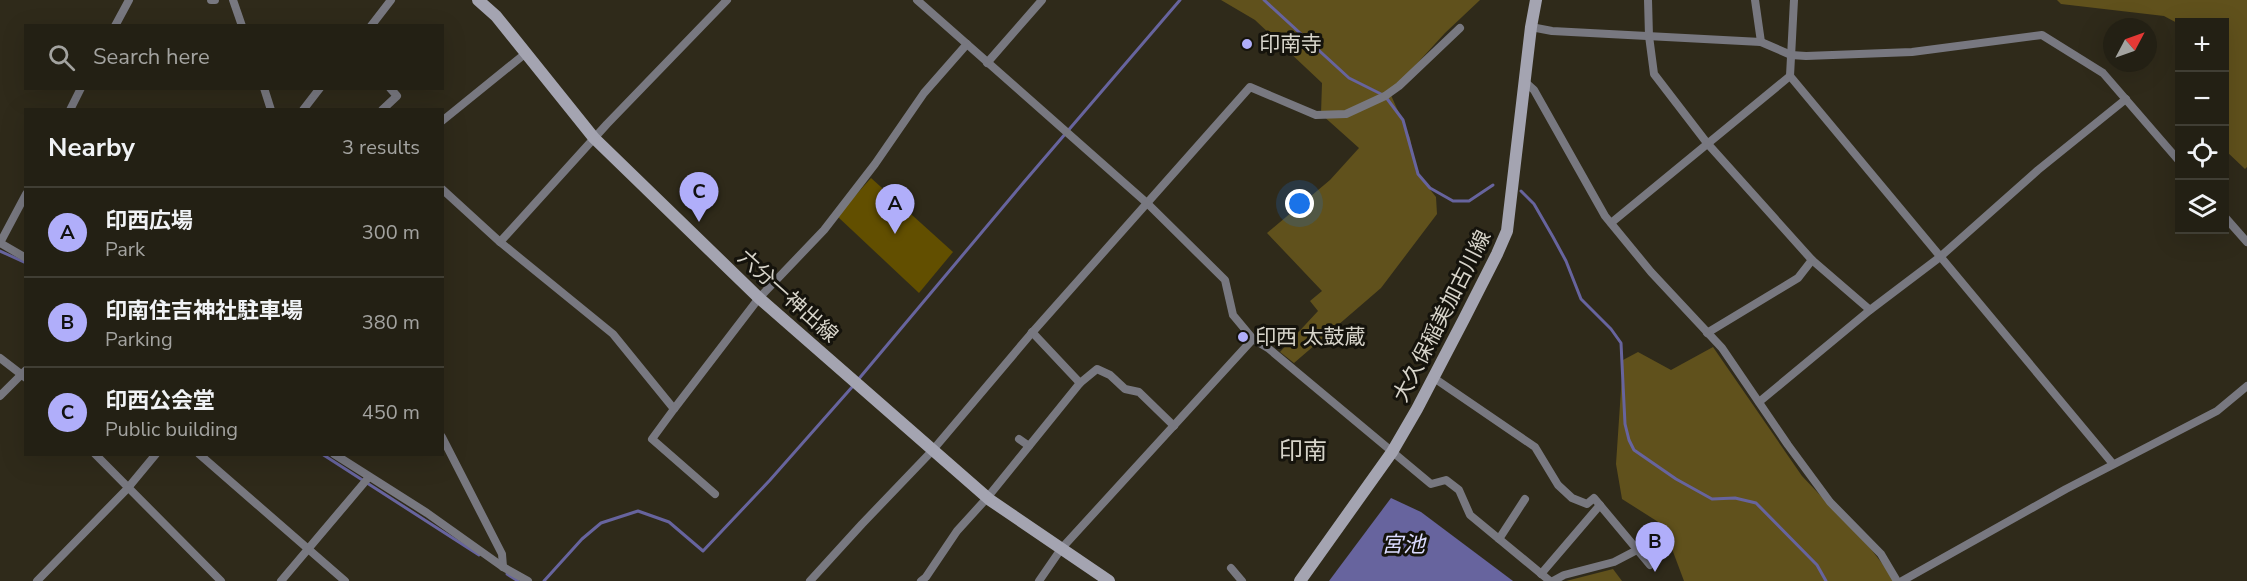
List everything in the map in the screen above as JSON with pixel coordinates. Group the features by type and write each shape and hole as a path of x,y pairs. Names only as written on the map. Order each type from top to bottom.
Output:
{"main road":[{"name":"六分一神出線","path":"478,0 496,16 594,138 759,298 987,498 1109,581"},
{"name":"大久保稲美加古川線","path":"1300,581 1392,452 1434,378 1507,231 1524,81 1536,0"}],"street":[{"path":"116,24 129,0"},
{"path":"233,0 241,24"},
{"path":"373,24 391,0"},
{"path":"500,242 594,138 727,0"},
{"path":"917,0 1148,204 1225,279 1233,315 1253,339 1268,348 1431,483 1446,480 1459,490 1470,515 1541,574 1551,581 1564,575 1614,562 1638,550"},
{"path":"987,63 1042,0"},
{"path":"1648,0 1649,36 1654,74 1707,143 1812,260 1870,310"},
{"path":"1755,0 1761,42"},
{"path":"1794,0 1790,76 2113,464"},
{"path":"1531,27 1552,31 1761,42 1791,55 1844,56 1912,52 2042,35 2103,73 2175,156"},
{"path":"810,581 932,451 1032,332 1250,87 1316,115 1346,114 1385,96 1399,86 1460,28"},
{"path":"715,494 652,439 759,298 824,230 875,164 924,93 967,44"},
{"path":"444,119 526,52"},
{"path":"1611,223 1790,76"},
{"path":"1524,81 1534,90 1611,223 1651,272 1722,348 1830,502 1881,554 1897,581"},
{"path":"71,108 80,90"},
{"path":"265,90 270,108"},
{"path":"305,108 318,90"},
{"path":"384,108 397,96 392,90"},
{"path":"1759,402 1870,310 1940,257 2038,170 2126,99"},
{"path":"444,191 500,242 613,334 674,409"},
{"path":"24,198 0,243 24,257"},
{"path":"2229,222 2247,242"},
{"path":"1707,333 1798,278 1812,260"},
{"path":"1032,332 1080,383"},
{"path":"1039,581 1061,549 1253,339"},
{"path":"0,358 24,374 0,396"},
{"path":"921,581 957,531 987,498 1080,383 1097,369 1110,375 1125,389 1139,392 1174,426"},
{"path":"1434,378 1535,447 1558,485 1572,498 1587,504 1594,498 1650,565"},
{"path":"1902,581 2113,464 2217,411 2247,386"},
{"path":"1019,439 1029,446"},
{"path":"444,441 502,554 503,567"},
{"path":"97,456 127,489 221,581"},
{"path":"37,581 127,489 154,456"},
{"path":"201,456 345,581"},
{"path":"337,456 427,513 503,567 528,581"},
{"path":"281,581 369,477"},
{"path":"1499,539 1525,499"},
{"path":"1541,574 1600,505"},
{"path":"1231,568 1242,581"}],"shaded area":[{"path":"1221,0 1480,0 1445,33 1390,93 1410,138 1416,172 1436,197 1437,214 1381,288 1294,363 1280,352 1318,311 1310,301 1322,291 1267,233 1330,180 1359,148 1321,114 1322,83 1255,20"},
{"path":"2057,0 2247,0 2247,167 2245,169 2229,154 2229,18 2175,18 2175,22 2164,16 2061,4"},
{"path":"871,178 953,252 919,293 837,216"},
{"path":"1713,347 1802,476 1870,548 1896,581 1684,581 1663,525 1622,499 1616,464 1623,360 1638,352 1671,370"},
{"path":"1613,569 1622,581 1566,581"}],"water":[{"name":"宮池","path":"1391,498 1421,512 1513,581 1329,581"}],"waterway":[{"path":"857,381 1180,0"},
{"path":"1264,0 1349,78 1385,96 1403,120 1418,174 1430,188 1453,201 1469,201 1493,185"},
{"path":"1521,191 1534,204 1553,237 1566,261 1581,299 1611,329 1621,343 1625,424 1634,450 1676,479 1712,499 1735,498 1756,503 1817,565 1826,581"},
{"path":"0,251 24,262"},
{"path":"544,581 582,539 601,523 638,511 669,522 703,551 770,480 853,386"},
{"path":"325,456 479,555"},
{"path":"507,574 518,581"}],"place":[{"name":"印南寺","path":"1247,44"},
{"name":"印西公会堂","path":"699,222"},
{"name":"印西広場","path":"895,234"},
{"name":"印西 太鼓蔵","path":"1243,337"},
{"name":"印南住吉神社駐車場","path":"1655,572"}],"district":[{"name":"印南","path":"1303,451"}]}
